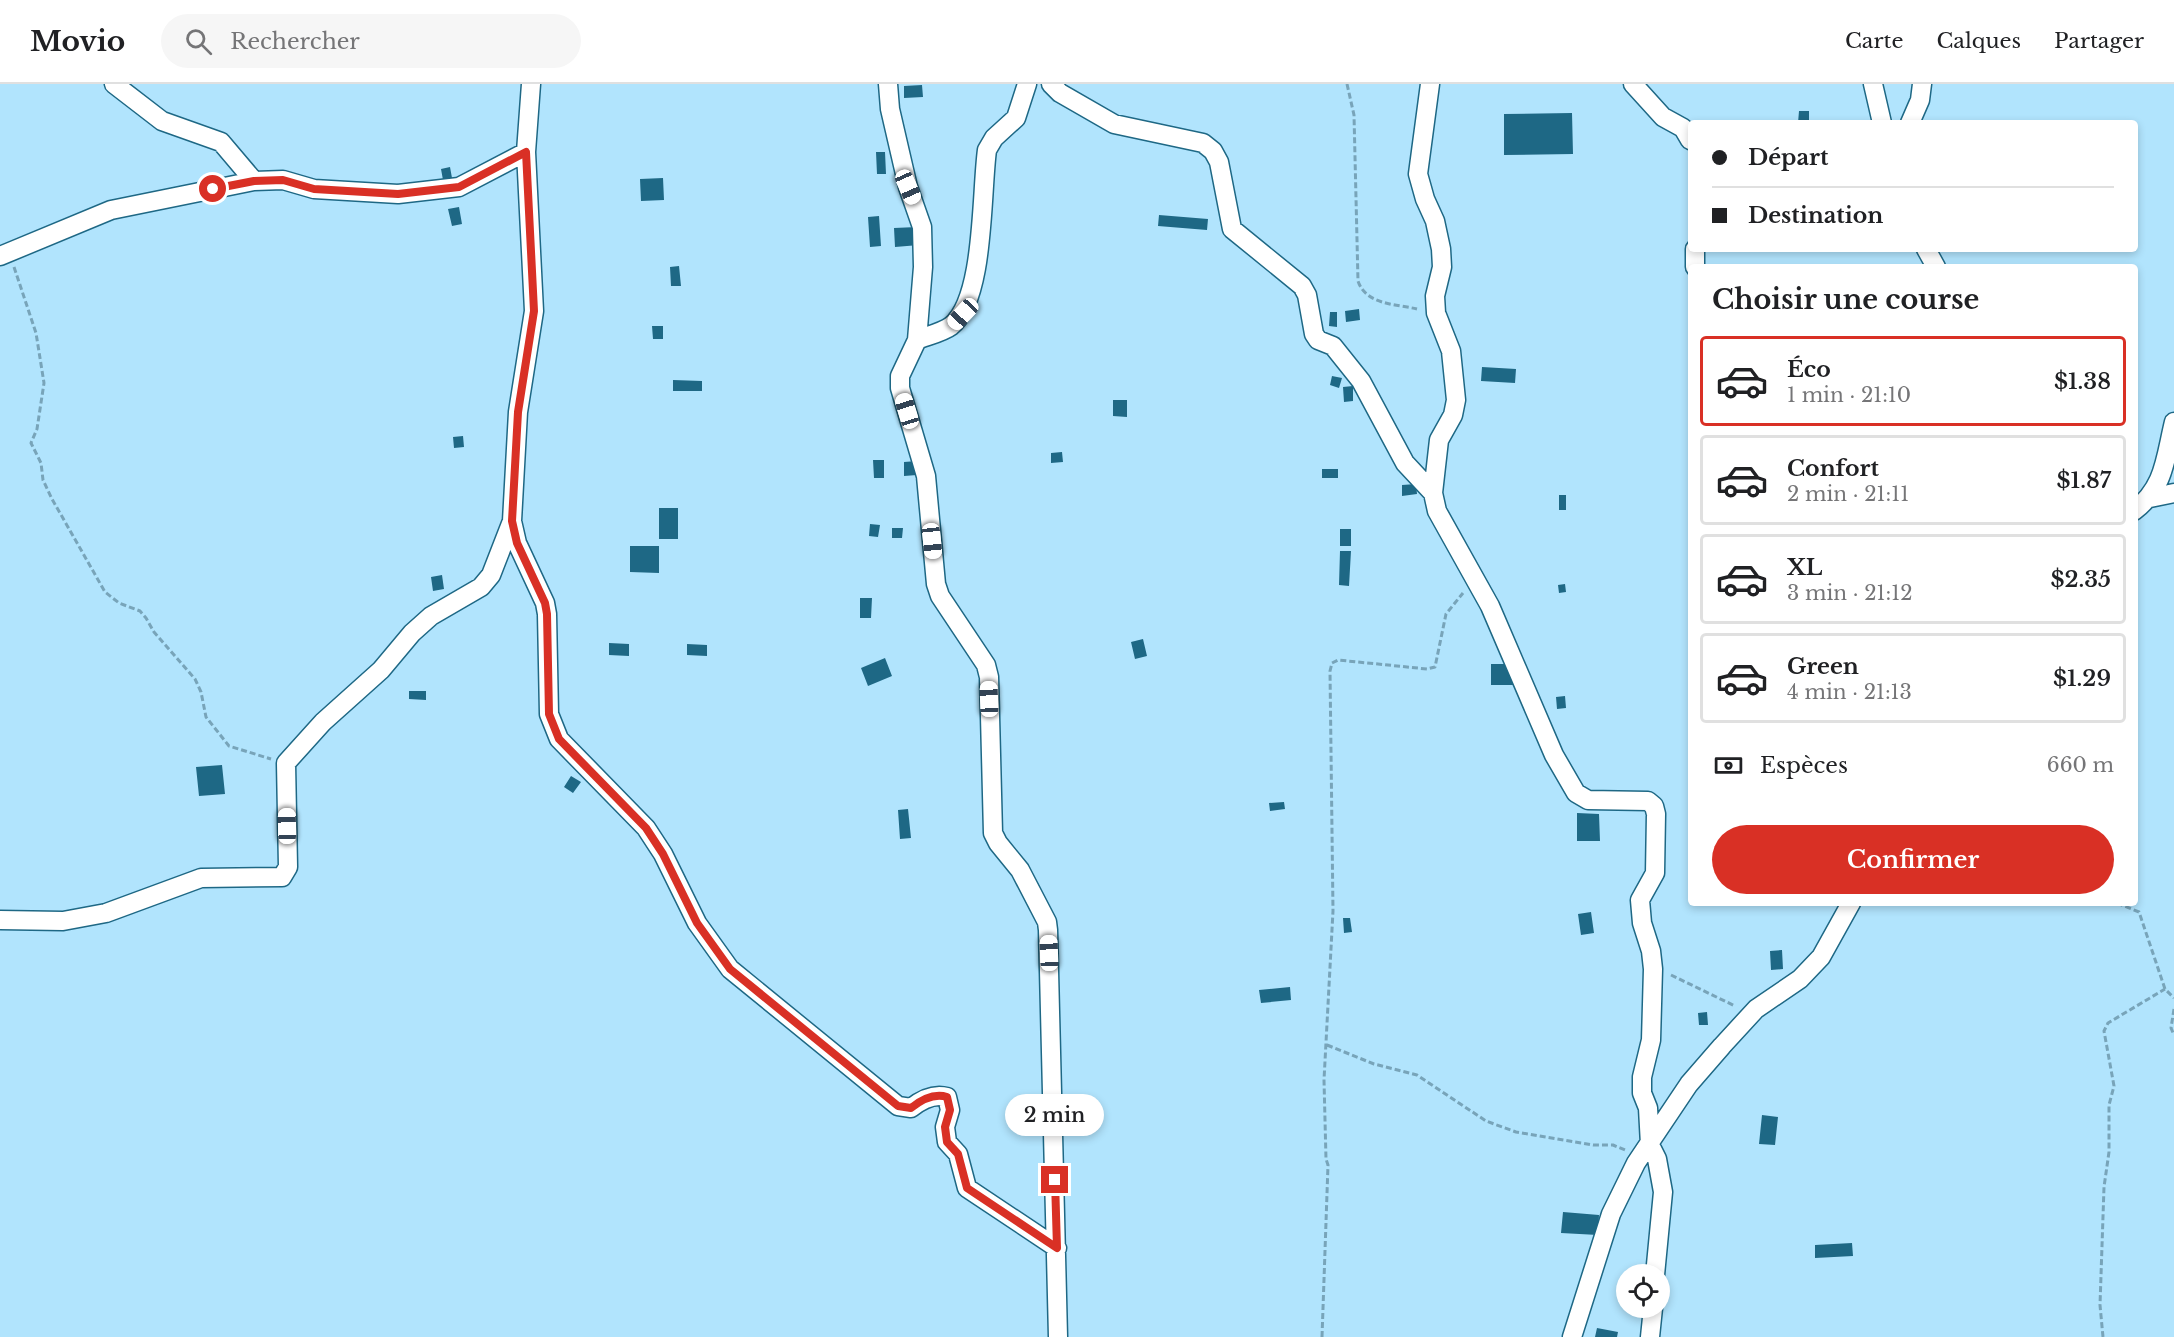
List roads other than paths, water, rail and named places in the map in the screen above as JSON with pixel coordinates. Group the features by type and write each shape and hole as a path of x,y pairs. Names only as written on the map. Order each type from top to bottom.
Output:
{"street":[{"path":"114,84 162,121 221,142 254,181"},
{"path":"531,84 526,152 534,311 518,412 512,521 517,543 545,603 549,714 552,728 559,739 646,828 663,854 697,923 711,946 730,969 898,1106 911,1108 920,1101 935,1095 947,1097 950,1110 945,1127 947,1142 958,1154 967,1188 1057,1248"},
{"path":"888,84 890,109 908,187 922,227 923,267 917,340 900,376 900,388 926,476 936,584 940,596 986,665 989,677 993,833 998,843 1020,870 1047,922 1058,1337"},
{"path":"917,340 951,326 963,314 971,296 979,246 987,150 994,138 1016,118 1027,84"},
{"path":"1050,84 1060,93 1114,124 1203,143 1213,151 1219,162 1232,229 1302,286 1307,295 1314,334 1318,340 1333,346 1361,381 1405,464 1433,493 1446,530 1490,606 1554,754 1576,793 1588,800 1648,801 1654,806 1655,873 1640,900 1642,923 1651,951 1653,969 1651,1040 1642,1077 1642,1093 1648,1108 1650,1145 1657,1159 1663,1192 1656,1264"},
{"path":"1430,84 1418,174 1425,200 1435,221 1441,249 1442,267 1435,296 1436,313 1452,351 1456,400 1453,415 1438,440 1433,493"},
{"path":"1633,84 1664,117 1683,128 1688,137"},
{"path":"1873,84 1881,120"},
{"path":"1911,120 1920,100 1922,84"},
{"path":"4,255 111,210 254,181 283,180 314,189 398,194 459,187 526,152"},
{"path":"2138,508 2150,498 2159,484 2174,423"},
{"path":"2150,498 2174,493"},
{"path":"0,920 63,921 106,913 201,878 282,877 288,867 286,763 306,738 381,670 412,633 431,616 481,587 490,575 512,521"},
{"path":"1572,1337 1611,1214 1636,1163 1689,1084 1756,1009 1800,979 1821,957 1849,906"},
{"path":"1650,1337 1652,1318"}]}
